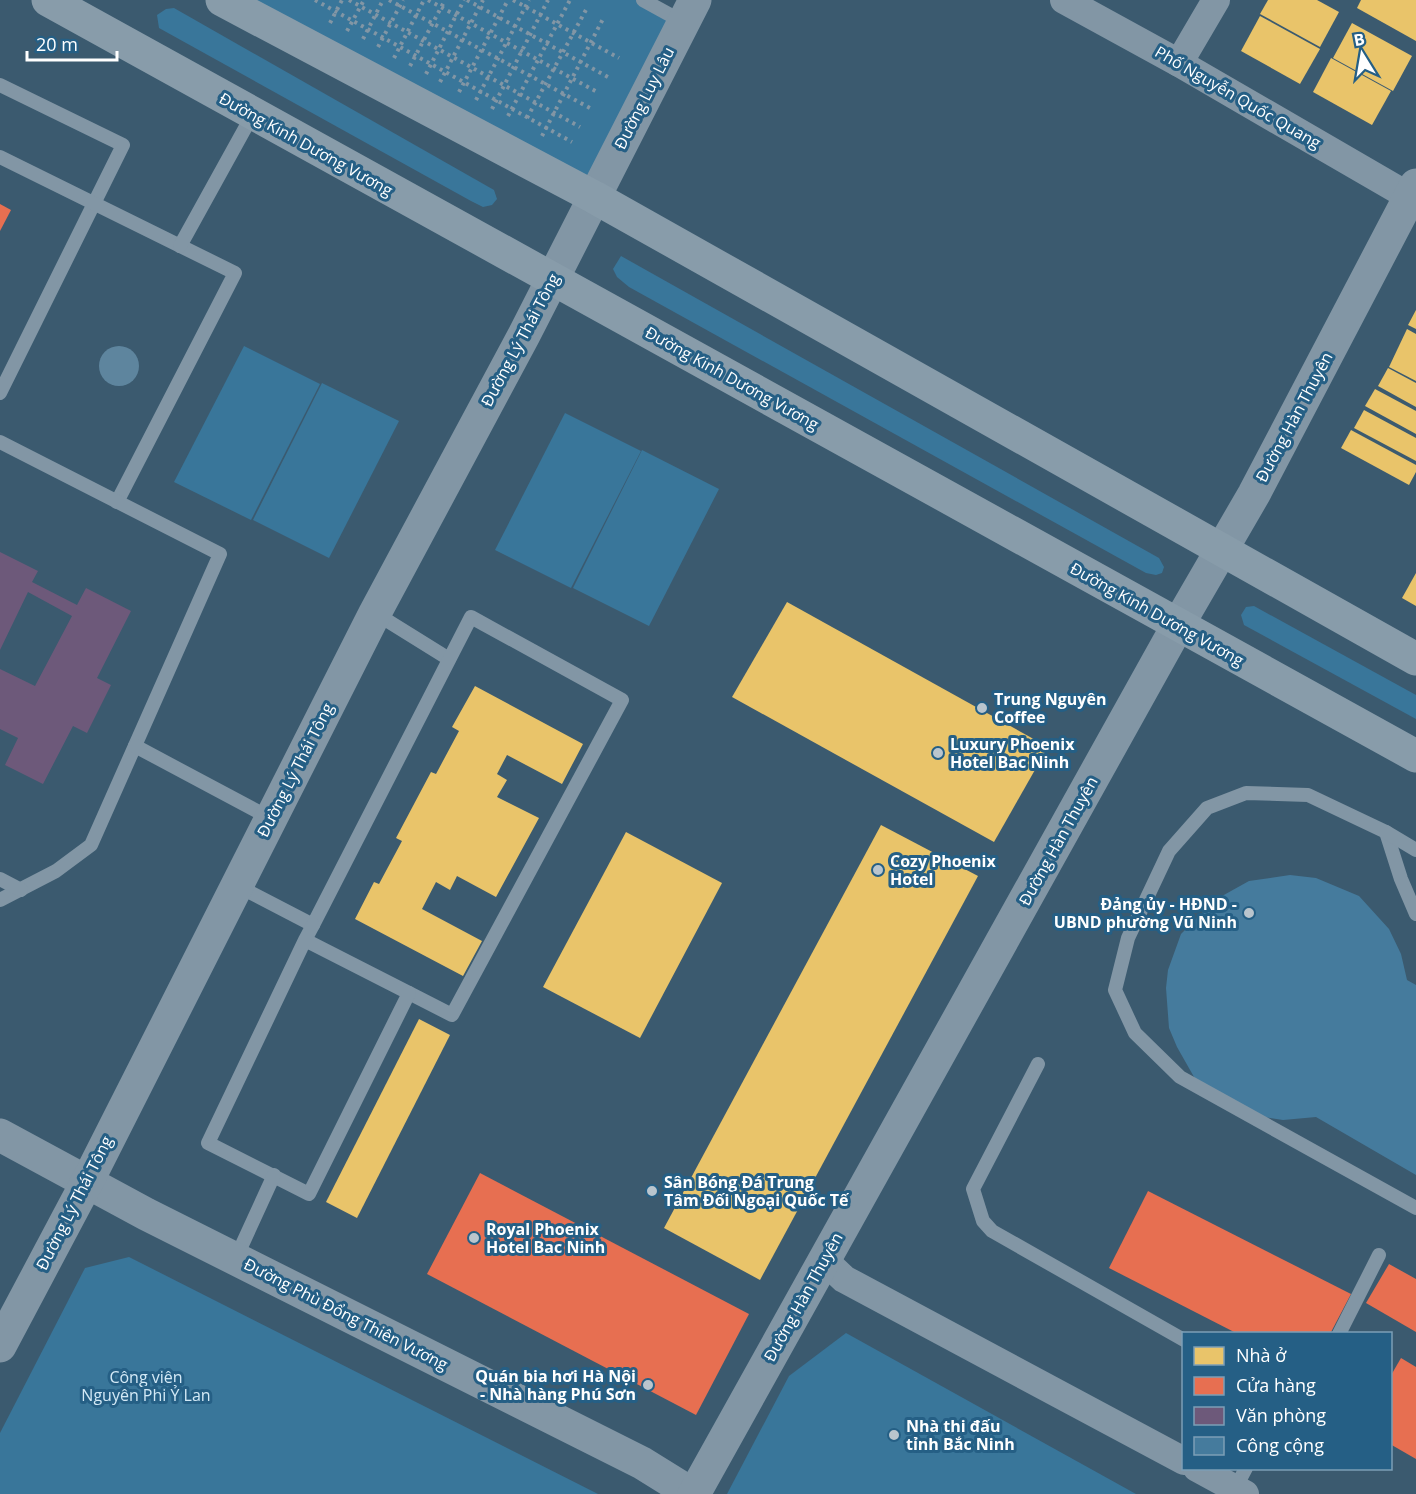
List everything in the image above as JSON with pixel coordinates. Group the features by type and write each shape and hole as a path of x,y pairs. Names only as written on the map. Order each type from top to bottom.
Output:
{"main road":[{"name":"Đường Kinh Dương Vương","path":"48,0 1416,756"},
{"path":"222,0 594,197 1223,549 1416,660"}],"street":[{"name":"Phố Nguyễn Quốc Quang","path":"1064,0 1413,191"},
{"path":"1179,63 1216,0"},
{"name":"Đường Luy Lâu","path":"594,197 689,11"},
{"name":"Đường Hàn Thuyên","path":"693,1494 1178,625 1254,494 1413,191"},
{"name":"Đường Lý Thái Tông","path":"0,1346 87,1182 375,613 594,197"},
{"name":"Đường Phù Đổng Thiên Vương","path":"0,1135 87,1182 642,1463 693,1494"},
{"path":"824,1260 844,1279 1182,1460"},
{"path":"1203,1470 1242,1484"}],"lane":[{"path":"643,0 689,11"},
{"path":"0,85 123,145 0,393"},
{"path":"180,246 253,114"},
{"path":"0,157 235,273 117,502"},
{"path":"0,442 220,554 91,845 78,857 0,900"},
{"path":"375,613 449,659"},
{"path":"305,940 409,993 452,1015 622,700 471,616 312,925 208,1143 309,1194 409,993"},
{"path":"135,746 270,818"},
{"path":"1416,850 1386,832 1308,795 1246,793 1207,808 1169,850 1128,938 1115,990 1135,1033 1180,1077 1416,1208"},
{"path":"1386,832 1401,879 1416,914"},
{"path":"0,879 21,890"},
{"path":"236,885 312,925"},
{"path":"1038,1064 973,1189 983,1221 992,1231 1182,1339"},
{"path":"236,1258 274,1175"},
{"path":"1340,1332 1379,1255"}],"path":[{"path":"315,0 572,142"},
{"path":"325,32 342,0"},
{"path":"349,0 580,127"},
{"path":"341,41 364,0"},
{"path":"362,39 383,0"},
{"path":"389,0 590,108"},
{"path":"377,48 403,0"},
{"path":"388,68 426,0 599,93"},
{"path":"405,77 445,0"},
{"path":"425,74 465,0 608,77"},
{"path":"438,86 483,0"},
{"path":"456,96 508,0"},
{"path":"513,0 619,58"},
{"path":"473,106 529,0"},
{"path":"489,115 548,0"},
{"path":"504,123 570,0"},
{"path":"524,124 587,8"},
{"path":"539,142 604,17"}],"green space":[{"path":"222,0 643,0 683,22 594,197"},
{"path":"174,8 494,190 497,199 492,205 483,207 471,201 159,28 157,15 166,9"},
{"path":"621,256 1159,558 1164,567 1162,573 1156,575 1146,573 629,287 617,277 613,269"},
{"path":"244,346 320,384 251,520 174,482"},
{"path":"322,383 399,421 329,558 253,520"},
{"path":"565,413 641,451 571,588 495,550"},
{"path":"642,450 719,489 649,626 573,588"},
{"path":"1254,606 1416,695 1416,719 1244,625 1241,615 1246,607"},
{"name":"Công viên Nguyên Phi Ỷ Lan","path":"129,1257 598,1494 0,1494 0,1433 85,1268"},
{"name":"Nhà thi đấu tỉnh Bắc Ninh","path":"846,1333 1136,1494 727,1494 789,1376"}],"shaded area":[{"path":"119,346 127,347 133,352 138,358 138,374 133,380 127,385 119,386 111,385 105,380 100,374 99,366 100,358 105,352 111,347"}],"building: Nhà ở":[{"path":"1268,0 1317,0 1339,12 1320,47 1260,14"},
{"path":"1361,0 1416,0 1416,41 1357,8"},
{"path":"1260,16 1320,49 1300,84 1241,51"},
{"path":"1352,23 1412,56 1393,91 1333,58"},
{"path":"1331,58 1391,91 1372,125 1313,92"},
{"path":"1416,310 1416,329 1408,325"},
{"path":"1407,329 1416,334 1416,381 1389,367"},
{"path":"1388,368 1416,383 1416,407 1378,386"},
{"path":"1375,389 1416,411 1416,434 1365,406"},
{"path":"1364,410 1416,438 1416,461 1354,428"},
{"path":"1351,430 1416,465 1416,472 1409,485 1341,448"},
{"path":"1416,573 1416,606 1402,598"},
{"path":"787,602 1048,747 994,842 732,697"},
{"path":"475,686 583,744 562,784 507,755 497,774 507,780 497,797 539,818 496,897 457,876 450,890 436,882 422,909 482,941 463,976 355,919 374,882 379,884 402,841 396,838 431,772 436,774 459,731 452,727"},
{"path":"881,825 978,876 760,1280 664,1228"},
{"path":"626,832 722,883 640,1038 543,987"},
{"path":"419,1019 450,1035 357,1218 326,1202"}],"building: Cửa hàng":[{"path":"0,204 11,210 0,231"},
{"path":"480,1173 749,1314 696,1415 427,1274"},
{"path":"1148,1191 1351,1294 1331,1332 1234,1332 1109,1268"},
{"path":"1389,1264 1416,1279 1416,1332 1366,1303"},
{"path":"1401,1358 1416,1367 1416,1459 1392,1445 1392,1374"}],"building: Văn phòng":[{"path":"0,552 38,571 32,582 77,605 86,588 131,611 97,678 111,685 87,733 73,726 43,784 5,765 18,738 0,729 0,669 35,686 72,616 28,592 0,650"}],"building: Công cộng":[{"name":"Đảng ủy - HĐND - UBND phường Vũ Ninh","path":"1290,875 1316,878 1359,896 1389,929 1401,954 1407,980 1416,985 1416,1175 1316,1117 1283,1120 1256,1116 1198,1084 1169,1028 1166,988 1168,970 1181,934 1215,900 1249,881"}],"place":[{"name":"Trung Nguyên Coffee","path":"982,708"},
{"name":"Luxury Phoenix Hotel Bac Ninh","path":"938,753"},
{"name":"Cozy Phoenix Hotel","path":"878,870"},
{"name":"Đảng ủy - HĐND - UBND phường Vũ Ninh","path":"1249,913"},
{"name":"Sân Bóng Đá Trung Tâm Đối Ngoại Quốc Tế","path":"652,1191"},
{"name":"Royal Phoenix Hotel Bac Ninh","path":"474,1238"},
{"name":"Quán bia hơi Hà Nội - Nhà hàng Phú Sơn","path":"648,1385"},
{"name":"Nhà thi đấu tỉnh Bắc Ninh","path":"894,1435"}]}
